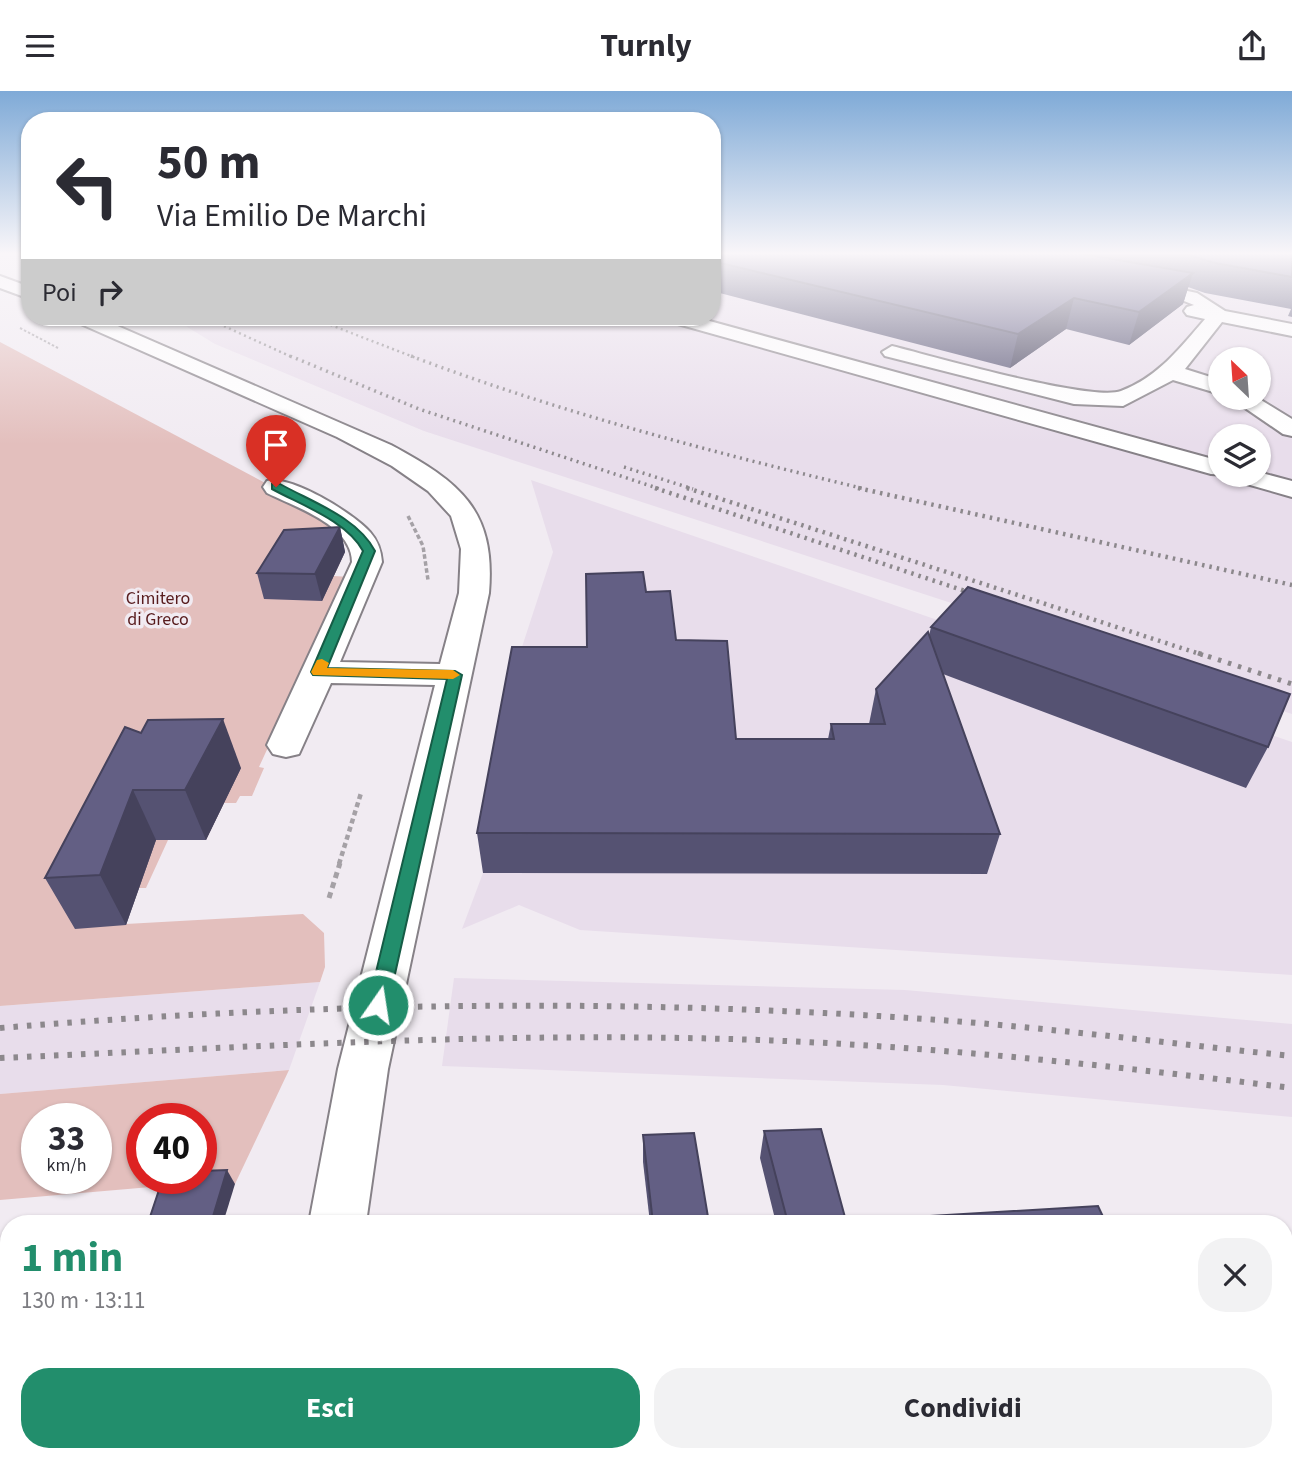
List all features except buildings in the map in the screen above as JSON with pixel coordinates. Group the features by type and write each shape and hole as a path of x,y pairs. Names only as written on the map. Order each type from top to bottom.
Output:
{"street":[{"path":"869,345 1074,397 1123,399 1171,372 1216,317"},
{"path":"1227,317 1292,330"},
{"path":"102,326 346,432 433,482 460,508 473,533 478,559 474,593 363,1069 339,1215"},
{"path":"706,326 1208,466"},
{"path":"1171,372 1208,383"},
{"path":"1261,410 1292,429"},
{"path":"1271,483 1292,489"},
{"path":"276,487 345,525 362,538 369,551 286,745"},
{"path":"318,672 455,675"}],"path":[{"path":"329,898 361,793"}],"shaded area":[{"path":"721,317 1292,317 1292,714 424,431 215,344 186,326 721,326"},
{"path":"531,480 1292,742 1292,975 580,930 519,905 462,929 483,873 521,650 553,552"},
{"path":"454,978 905,990 1292,1024 1292,1117 943,1085 442,1066"},
{"path":"320,982 289,1070 0,1094 0,1006"}],"green space":[{"name":"Cimitero di Greco","path":"0,342 269,485 333,524 344,554 334,576 350,577 335,602 259,767 264,768 252,796 240,796 236,803 224,803 206,840 168,840 146,888 139,888 126,924 303,914 324,933 325,967 320,982 0,1006"},
{"path":"289,1070 235,1184 217,1184 217,1103 126,1103 126,1189 112,1190 112,1103 21,1103 21,1194 70,1194 0,1200 0,1094"}],"railway":[{"path":"224,326 294,358"},
{"path":"333,326 416,358"},
{"path":"290,356 419,409 660,489"},
{"path":"411,356 522,395 636,430 865,489"},
{"path":"624,467 693,489"},
{"path":"655,488 983,597"},
{"path":"687,488 1203,655"},
{"path":"858,488 1292,585"},
{"path":"1198,653 1292,684"},
{"path":"0,1028 227,1013 341,1009 455,1006 683,1008 958,1021 1292,1056"},
{"path":"0,1058 427,1040 683,1038 836,1044 988,1055 1292,1088"}],"slow traffic":[{"path":"322,663 318,672 453,675"}],"route":[{"path":"276,487 345,525 362,538 369,551 367,562 318,672 455,675 378,1005"}]}
